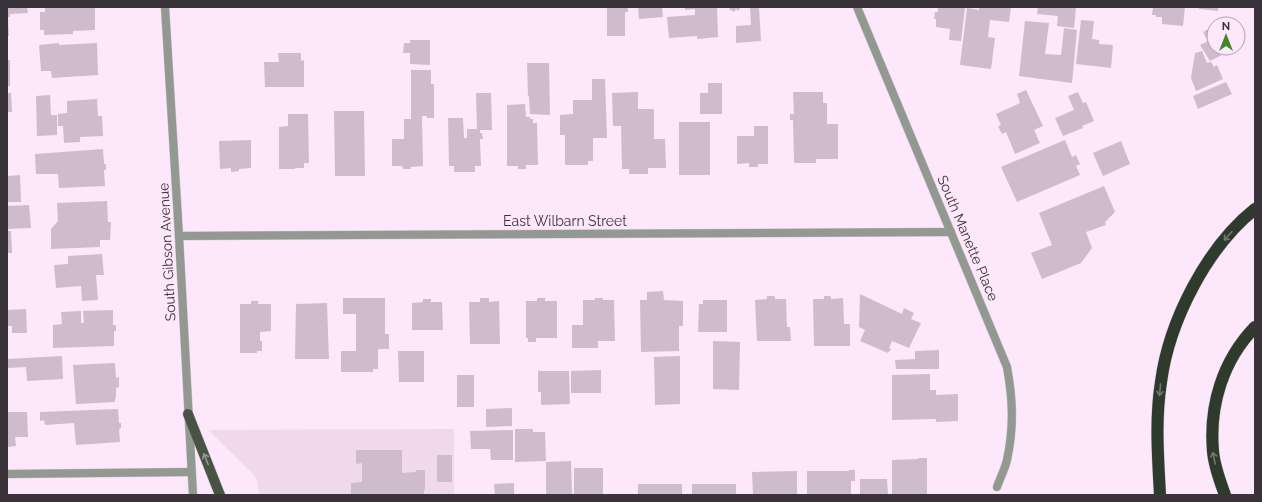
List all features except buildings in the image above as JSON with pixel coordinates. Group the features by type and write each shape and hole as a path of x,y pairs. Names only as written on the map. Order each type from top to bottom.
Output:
{"highway":[{"path":"1160,495 1157,424 1161,382 1167,352 1184,304 1198,277 1217,248 1247,215 1255,209"},
{"path":"1225,495 1213,452 1212,432 1214,411 1219,387 1229,362 1244,339 1255,327"}],"main road":[{"path":"188,414 220,495"}],"street":[{"name":"South Gibson Avenue","path":"165,7 180,236 193,495"},
{"name":"South Manette Place","path":"857,7 1007,367 1012,393 1012,419 1006,461 997,487"},
{"name":"East Wilbarn Street","path":"180,236 951,232"},
{"path":"7,474 191,472"}],"shaded area":[{"path":"454,429 454,495 259,495 257,480 253,474 208,430"}]}
